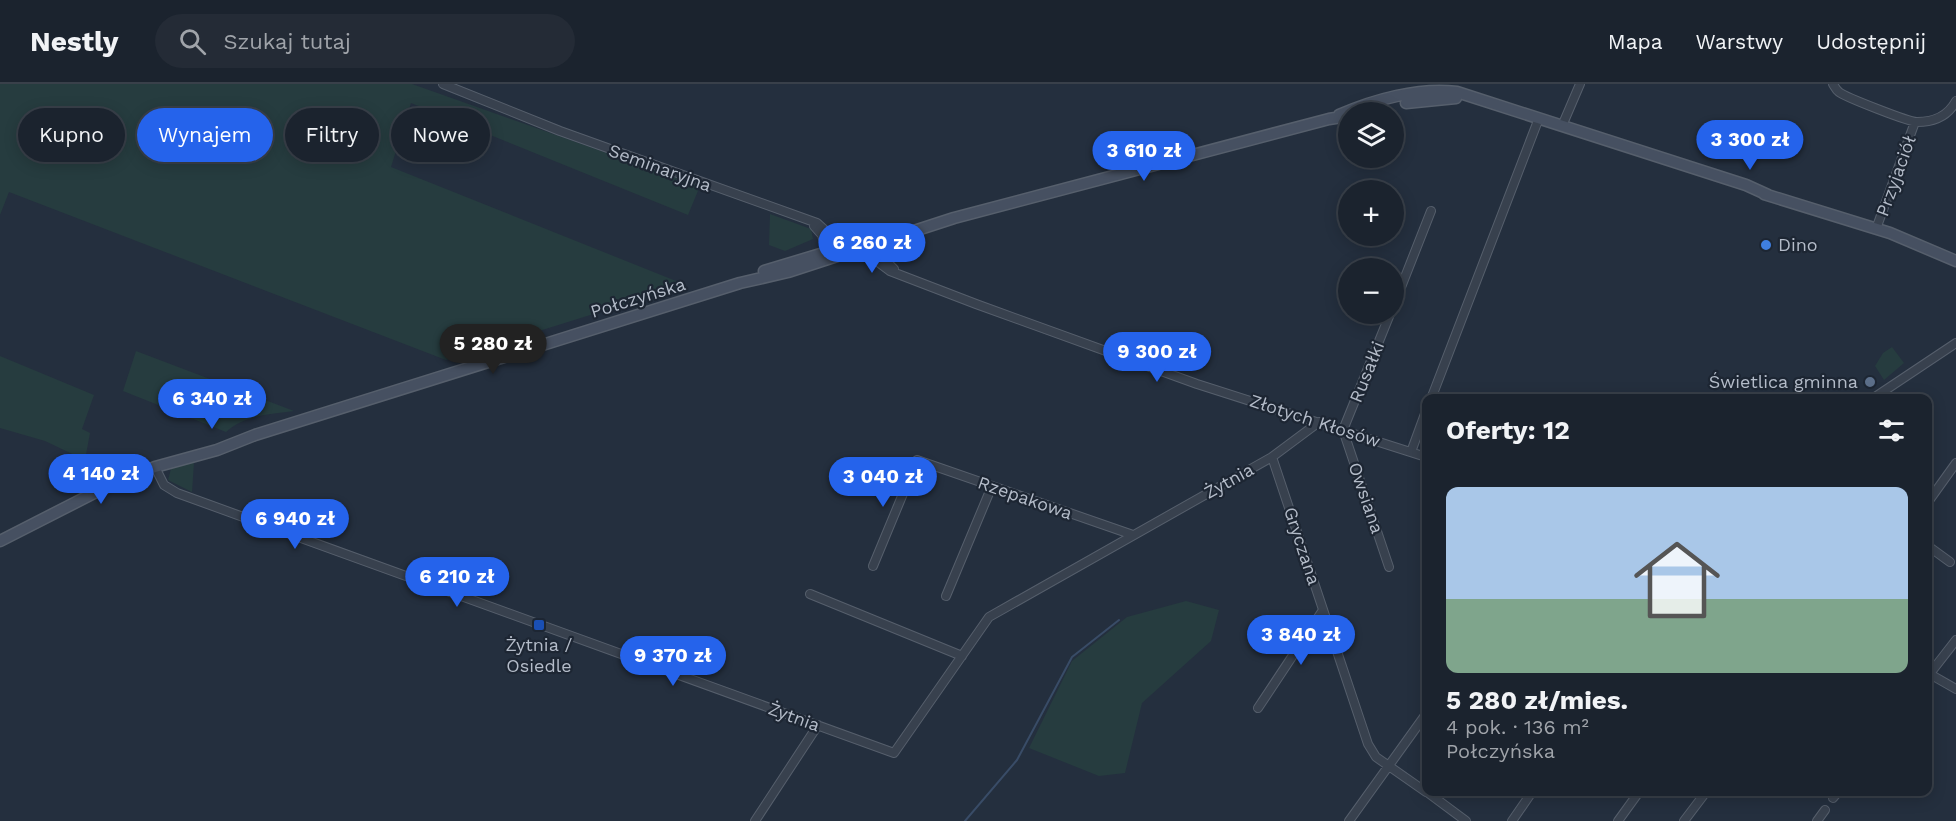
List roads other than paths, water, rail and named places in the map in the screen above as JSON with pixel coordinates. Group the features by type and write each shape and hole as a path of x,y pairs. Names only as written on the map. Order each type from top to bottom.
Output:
{"main road":[{"path":"1394,102 1423,92 1480,99 1876,229 1956,261"},
{"name":"Połczyńska","path":"0,541 100,489 154,467 195,454 219,450 238,441 740,283 766,278 831,253 950,219 1331,118 1353,109 1423,92"},
{"name":"Połczyńska","path":"1331,118 1338,117"}],"street":[{"name":"Seminaryjna","path":"443,84 560,131 811,222 822,235 831,253"},
{"path":"1562,126 1580,84"},
{"name":"Przyjaciół","path":"1833,84 1839,92 1851,98 1915,122 1941,117 1951,110 1956,101"},
{"path":"1433,394 1539,118"},
{"name":"Przyjaciół","path":"1876,229 1915,122"},
{"path":"1404,280 1431,211"},
{"name":"Złotych Kłosów","path":"875,242 882,266 976,304 1197,384 1422,456"},
{"name":"Rusałki","path":"1343,430 1386,324"},
{"path":"1880,394 1956,343"},
{"path":"1410,452 1422,421"},
{"name":"Żytnia","path":"154,467 164,485 177,493 894,753 988,617 1272,457 1318,422"},
{"name":"Owsiana","path":"1343,430 1389,567"},
{"name":"Gryczana","path":"1272,457 1368,744 1376,757 1422,789"},
{"name":"Rzepakowa","path":"873,566 917,460 1133,535"},
{"path":"1932,496 1956,463"},
{"path":"946,596 992,486"},
{"path":"1932,549 1950,562"},
{"path":"810,594 962,656"},
{"path":"1258,708 1323,610"},
{"path":"1932,669 1956,640"},
{"path":"1932,676 1956,689"},
{"path":"1349,821 1422,719"},
{"path":"755,821 818,725"},
{"name":"Gryczana","path":"1432,796 1466,821"},
{"path":"1512,821 1529,796"},
{"path":"1618,821 1636,796"},
{"path":"1684,821 1703,796"},
{"path":"1817,821 1825,810"}],"waterway":[{"path":"965,821 1017,760 1072,657 1119,620"}],"place":[{"name":"Dino","path":"1766,245"},
{"name":"Świetlica gminna","path":"1870,382"},
{"name":"Żytnia / Osiedle","path":"539,625"}]}
